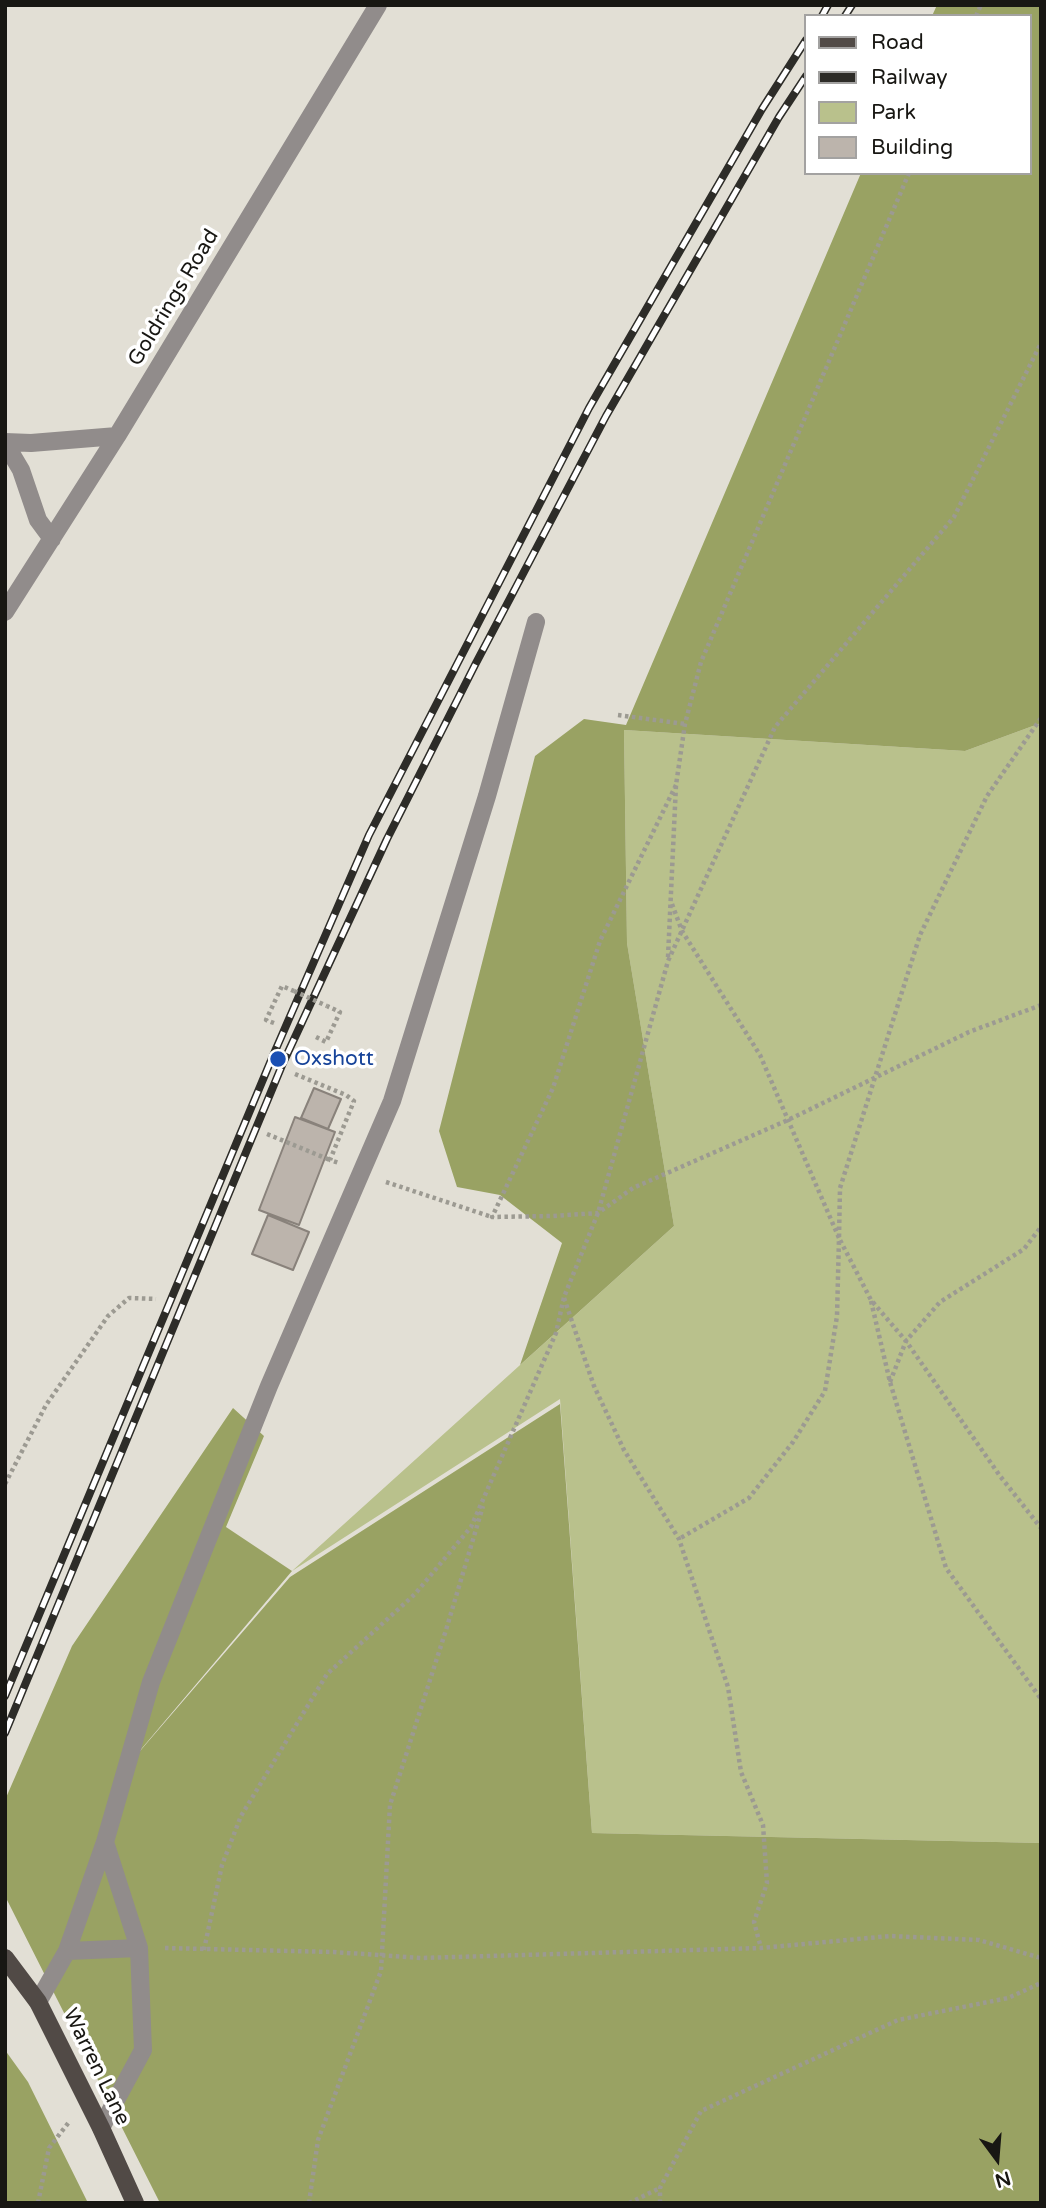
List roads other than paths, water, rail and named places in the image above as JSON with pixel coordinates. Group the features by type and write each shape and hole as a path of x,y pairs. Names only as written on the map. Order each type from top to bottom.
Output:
{"main road":[{"name":"Warren Lane","path":"5,1958 34,1995 87,2099 135,2203"}],"street":[{"name":"Goldrings Road","path":"5,612 117,436 378,5"},
{"path":"5,443 117,436"},
{"path":"5,443 22,470 38,520 52,539"},
{"path":"34,1995 67,1951 105,1842 151,1682 269,1385 392,1101 487,796 536,622"},
{"path":"101,2128 143,2050 139,1948 105,1842"},
{"path":"67,1951 139,1948"}],"railway":[{"path":"823,14 828,5"},
{"path":"846,14 852,5"},
{"path":"5,1696 272,1058 369,835 589,408 762,109 804,43"},
{"path":"5,1733 283,1063 387,839 606,416 779,117 804,79"}],"place":[{"name":"Oxshott","path":"278,1059"}]}
